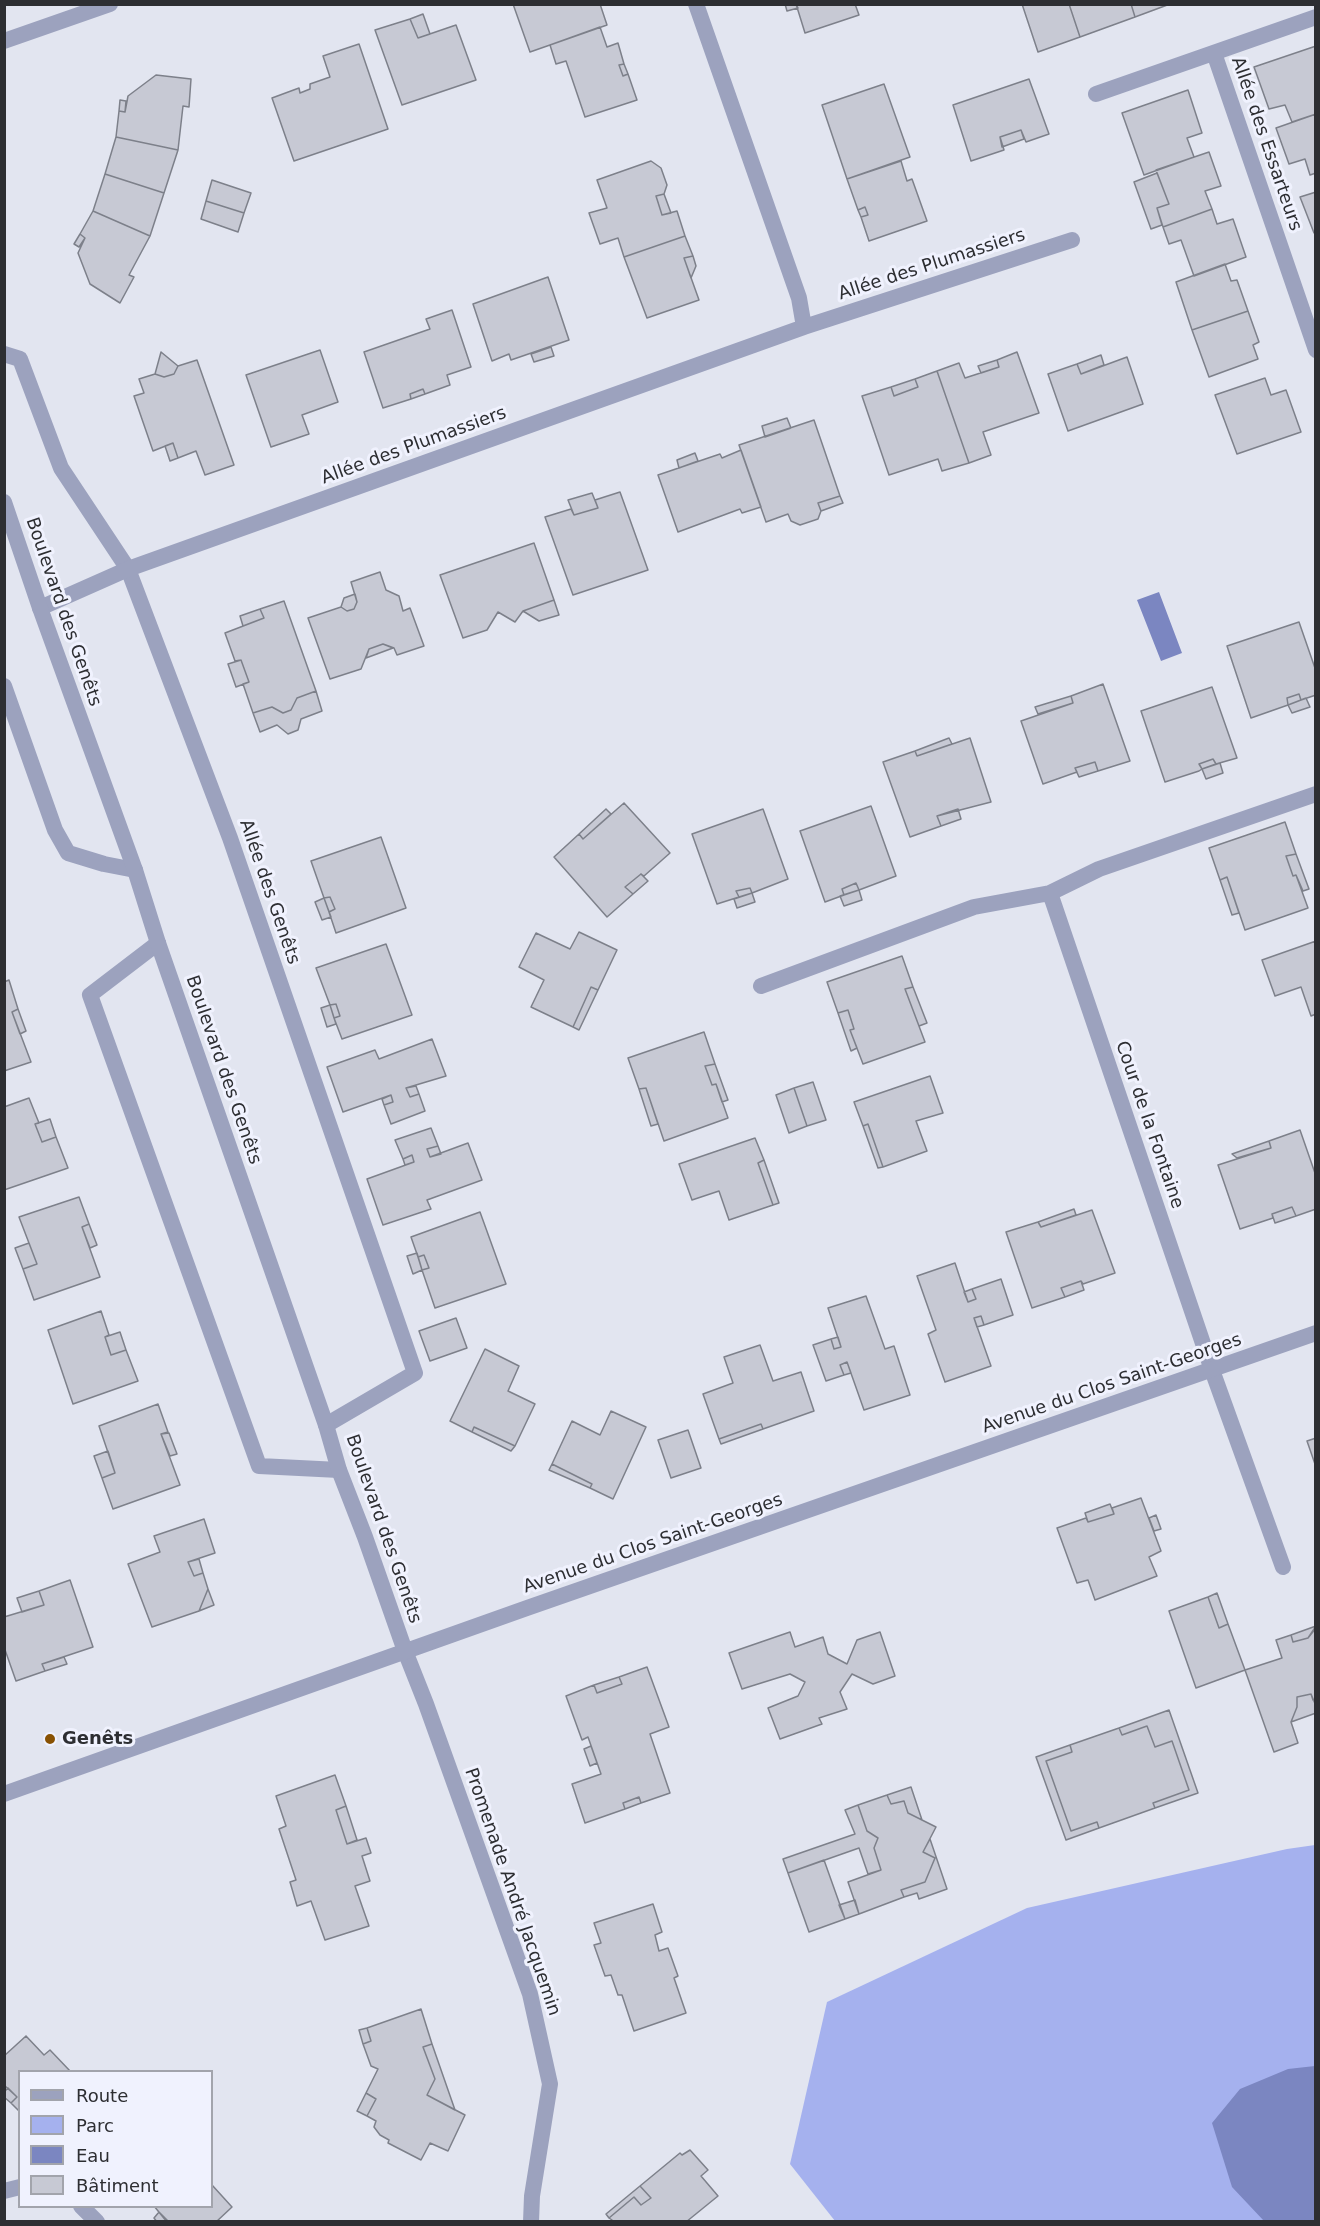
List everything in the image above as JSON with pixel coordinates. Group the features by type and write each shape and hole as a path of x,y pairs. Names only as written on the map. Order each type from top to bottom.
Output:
{"street":[{"path":"4,41 110,4"},
{"path":"696,4 799,298 804,327"},
{"name":"Allée des Essarteurs","path":"1096,94 1316,17"},
{"name":"Allée des Essarteurs","path":"1214,53 1316,350"},
{"name":"Allée des Plumassiers","path":"40,608 128,569 804,327 1072,240"},
{"name":"Allée des Genêts","path":"4,354 20,359 61,468 128,569 230,838 415,1373 326,1425"},
{"name":"Boulevard des Genêts","path":"4,502 135,870 158,943 326,1425 339,1470 365,1536 405,1651"},
{"path":"4,686 55,830 68,853 104,864 135,870"},
{"path":"761,986 974,907 1050,893 1099,869 1316,794"},
{"name":"Cour de la Fontaine","path":"1050,893 1212,1370 1283,1567"},
{"path":"158,943 90,995 259,1466 339,1470"},
{"name":"Avenue du Clos Saint-Georges","path":"4,1794 405,1651 1316,1333"},
{"name":"Promenade André Jacquemin","path":"405,1651 530,1994 550,2084 532,2196 531,2222"},
{"path":"83,2208 97,2222"}],"green space":[{"path":"1315,1845 1315,2221 835,2221 790,2164 827,2002 1027,1908 1287,1849"}],"water":[{"path":"1159,592 1182,653 1161,661 1137,600"},
{"path":"1315,2066 1315,2221 1264,2221 1232,2187 1212,2123 1240,2089 1288,2069"}],"building":[{"path":"513,4 600,4 607,25 530,52"},
{"path":"785,4 796,4 798,8 787,11"},
{"path":"796,4 855,4 859,15 805,33"},
{"path":"1022,4 1069,4 1080,37 1038,52"},
{"path":"1069,4 1131,4 1135,17 1080,37"},
{"path":"1131,4 1170,4 1135,17"},
{"path":"423,14 430,34 418,38 410,19"},
{"path":"410,19 418,38 456,25 476,80 402,105 375,30"},
{"path":"600,27 607,47 618,43 624,64 619,65 623,76 628,74 637,100 585,117 566,61 556,64 550,45"},
{"path":"359,44 388,129 294,161 272,98 299,88 300,93 310,89 310,84 330,77 323,56"},
{"path":"1316,46 1316,114 1292,122 1285,105 1269,109 1254,67"},
{"path":"624,64 628,74 623,76 619,65"},
{"path":"156,75 191,79 189,107 183,106 178,150 116,137 119,111 125,112 128,96"},
{"path":"1029,79 1049,134 1026,142 1021,130 1000,137 1004,150 971,161 953,105"},
{"path":"884,84 910,157 847,179 822,105"},
{"path":"1188,90 1202,133 1187,138 1194,157 1144,175 1122,113"},
{"path":"120,100 126,101 125,112 119,111"},
{"path":"1316,114 1316,173 1310,175 1305,159 1289,164 1276,128"},
{"path":"1021,130 1024,139 1002,147 1000,137"},
{"path":"116,137 178,150 164,193 105,174"},
{"path":"1209,152 1221,186 1205,191 1212,209 1163,227 1157,208 1169,204 1156,170"},
{"path":"651,161 661,168 667,185 664,194 656,196 662,215 677,211 685,236 624,257 618,238 600,244 589,213 607,208 597,180"},
{"path":"901,161 907,181 912,179 927,221 869,241 861,217 868,215 865,207 858,210 847,179"},
{"path":"1157,173 1169,204 1157,208 1162,225 1151,229 1134,182"},
{"path":"105,174 164,193 150,236 93,211"},
{"path":"212,180 251,193 244,213 206,201"},
{"path":"1316,192 1316,233 1314,233 1300,197"},
{"path":"664,194 671,213 662,215 656,196"},
{"path":"206,201 244,213 238,232 201,219"},
{"path":"865,207 868,215 861,217 858,210"},
{"path":"1212,209 1217,224 1233,219 1246,257 1194,276 1181,240 1169,244 1163,227"},
{"path":"93,211 150,236 129,275 134,277 120,303 90,284 78,253 85,238 80,234"},
{"path":"80,234 85,238 79,247 74,244"},
{"path":"685,236 693,256 684,258 699,300 647,318 624,257"},
{"path":"693,256 696,266 691,278 684,258"},
{"path":"1225,264 1231,281 1237,280 1248,311 1192,330 1176,282"},
{"path":"548,277 569,340 511,360 509,354 492,361 473,304"},
{"path":"452,310 471,367 447,375 450,385 425,394 423,389 410,394 411,399 383,408 364,352 430,329 426,319"},
{"path":"1248,311 1259,342 1253,345 1258,359 1209,377 1192,330"},
{"path":"551,347 554,356 534,362 531,354"},
{"path":"320,350 338,402 302,415 309,434 271,447 246,375"},
{"path":"161,352 178,366 174,374 164,377 155,374"},
{"path":"1017,352 1039,413 983,432 991,455 969,463 937,371 959,363 965,378 999,367 997,360"},
{"path":"1101,355 1104,365 1081,374 1077,364"},
{"path":"1127,357 1143,404 1068,431 1048,374 1077,364 1081,374"},
{"path":"197,360 234,465 205,475 196,451 178,458 173,443 153,451 134,396 144,393 139,379 155,374 164,377 174,374 178,366"},
{"path":"997,360 999,367 981,373 978,366"},
{"path":"937,371 969,463 942,471 938,459 889,475 862,396 891,387 894,396 918,387 915,379"},
{"path":"1265,378 1271,395 1286,390 1301,432 1237,454 1215,395"},
{"path":"915,379 918,387 894,396 891,387"},
{"path":"423,389 425,394 411,399 410,394"},
{"path":"787,418 791,428 765,437 762,426"},
{"path":"814,420 840,496 818,503 821,511 818,519 800,525 791,521 788,514 766,522 739,445"},
{"path":"173,443 178,458 170,461 165,446"},
{"path":"741,450 761,507 742,513 740,509 678,532 658,475 720,454 722,458"},
{"path":"695,453 698,461 679,468 677,460"},
{"path":"620,492 648,570 573,595 545,517 571,509 574,515 598,508 595,500"},
{"path":"592,493 598,508 574,515 568,500"},
{"path":"840,496 843,503 821,511 818,503"},
{"path":"534,543 554,600 523,611 515,622 498,612 487,630 463,638 440,575"},
{"path":"380,572 386,590 399,596 403,611 410,608 424,646 397,655 394,648 383,644 369,649 361,669 330,679 308,618 341,607 347,611 354,609 357,602 351,582"},
{"path":"355,594 357,602 354,609 347,611 341,607 344,598"},
{"path":"554,600 559,615 539,621 523,611"},
{"path":"284,601 316,691 297,698 291,710 283,713 272,707 253,713 243,684 249,682 241,660 235,661 225,633 264,618 260,609"},
{"path":"260,609 264,618 243,626 240,616"},
{"path":"1299,622 1316,671 1316,695 1301,700 1299,694 1287,698 1288,705 1251,718 1227,646"},
{"path":"383,644 393,648 366,658 369,649"},
{"path":"241,660 249,682 236,687 228,664"},
{"path":"1103,684 1130,761 1098,771 1095,762 1075,768 1077,772 1043,784 1021,721 1073,703 1071,696"},
{"path":"1212,687 1237,758 1216,764 1213,759 1199,764 1202,769 1199,771 1165,782 1141,711"},
{"path":"316,691 322,711 301,719 298,730 288,734 277,725 260,732 253,713 272,707 283,713 291,710 297,698"},
{"path":"1299,694 1301,700 1288,705 1287,698"},
{"path":"1071,696 1073,703 1038,714 1035,707"},
{"path":"1306,698 1310,707 1292,713 1288,705"},
{"path":"949,738 952,744 917,756 915,751"},
{"path":"970,738 991,802 937,816 941,826 910,837 883,762 915,751 917,756"},
{"path":"1213,759 1216,764 1202,769 1199,764"},
{"path":"1095,762 1098,771 1079,777 1075,768"},
{"path":"1220,763 1223,773 1206,779 1202,769"},
{"path":"624,803 670,853 644,876 641,874 625,887 633,894 607,917 554,857 579,834 583,839"},
{"path":"871,806 896,876 859,890 856,883 842,889 844,895 825,902 800,831"},
{"path":"606,809 611,814 583,839 579,834"},
{"path":"763,809 788,879 752,893 750,888 736,891 739,897 717,904 692,834"},
{"path":"958,809 961,819 941,826 937,816"},
{"path":"1285,822 1296,854 1286,856 1293,876 1296,875 1308,908 1245,930 1227,877 1220,880 1209,848"},
{"path":"381,837 406,908 336,933 329,912 335,909 330,897 324,898 311,861"},
{"path":"1296,854 1309,889 1303,891 1296,875 1293,876 1286,856"},
{"path":"641,874 648,881 633,894 625,887"},
{"path":"1227,877 1239,913 1232,915 1220,880"},
{"path":"856,883 859,890 844,895 842,889"},
{"path":"750,888 752,893 739,897 736,891"},
{"path":"859,890 862,900 844,906 840,896"},
{"path":"752,893 755,902 737,908 734,899"},
{"path":"330,897 335,909 329,912 324,898"},
{"path":"324,898 331,917 322,920 315,902"},
{"path":"579,932 617,950 598,990 591,987 573,1027 531,1007 544,980 519,967 536,933 570,949"},
{"path":"1316,941 1316,1014 1311,1016 1301,987 1275,996 1262,960"},
{"path":"386,944 412,1015 342,1039 334,1018 340,1016 336,1004 330,1005 316,968"},
{"path":"902,956 913,987 905,989 925,1042 863,1064 850,1030 854,1029 848,1010 838,1013 827,982"},
{"path":"9,980 18,1009 12,1012 31,1062 4,1071 4,982"},
{"path":"591,987 598,990 579,1030 573,1027"},
{"path":"913,987 927,1023 919,1026 905,989"},
{"path":"336,1004 340,1016 334,1018 330,1005"},
{"path":"330,1005 336,1024 327,1027 321,1008"},
{"path":"18,1009 26,1031 20,1034 12,1012"},
{"path":"848,1010 854,1029 850,1030 857,1048 851,1051 838,1013"},
{"path":"704,1032 715,1064 705,1066 712,1085 716,1084 728,1118 664,1141 646,1088 639,1089 628,1058"},
{"path":"432,1039 446,1076 406,1088 410,1097 419,1094 425,1111 391,1124 384,1105 393,1102 391,1095 343,1112 327,1067 375,1050 379,1059"},
{"path":"715,1064 728,1100 722,1102 716,1084 712,1085 705,1066"},
{"path":"930,1076 943,1113 916,1121 927,1151 883,1167 868,1124 863,1126 854,1102"},
{"path":"813,1082 826,1120 807,1126 794,1088"},
{"path":"416,1086 419,1094 410,1097 406,1088"},
{"path":"646,1088 658,1124 651,1126 639,1089"},
{"path":"794,1088 807,1126 789,1133 776,1095"},
{"path":"391,1095 393,1102 384,1105 382,1099"},
{"path":"29,1098 39,1123 35,1124 42,1142 56,1137 68,1168 4,1190 4,1107"},
{"path":"50,1119 56,1137 42,1142 35,1124"},
{"path":"868,1124 883,1167 878,1168 863,1126"},
{"path":"431,1128 438,1146 427,1149 430,1157 468,1143 482,1180 427,1200 431,1209 383,1225 367,1179 414,1162 412,1155 403,1159 395,1140"},
{"path":"1300,1130 1316,1176 1316,1209 1296,1216 1292,1207 1272,1214 1273,1218 1240,1229 1218,1165 1271,1148 1269,1141"},
{"path":"755,1138 764,1160 758,1163 773,1205 729,1220 719,1191 692,1200 679,1164"},
{"path":"1269,1141 1271,1148 1237,1158 1232,1154"},
{"path":"438,1146 441,1154 430,1157 427,1149"},
{"path":"412,1155 414,1162 405,1165 403,1159"},
{"path":"764,1160 779,1203 773,1205 758,1163"},
{"path":"79,1197 89,1224 82,1227 100,1277 34,1300 23,1269 37,1264 19,1217"},
{"path":"1292,1207 1296,1216 1275,1223 1272,1214"},
{"path":"1074,1209 1076,1215 1041,1227 1038,1222"},
{"path":"1092,1210 1115,1273 1083,1284 1081,1281 1061,1288 1065,1297 1032,1308 1006,1232 1038,1222 1041,1227"},
{"path":"480,1212 506,1284 435,1308 422,1270 429,1268 424,1255 418,1257 411,1237"},
{"path":"89,1224 97,1245 90,1248 82,1227"},
{"path":"29,1243 37,1264 23,1269 15,1248"},
{"path":"417,1253 422,1270 413,1274 407,1256"},
{"path":"424,1255 429,1268 422,1270 418,1257"},
{"path":"955,1263 968,1302 976,1299 972,1289 1001,1279 1013,1315 984,1325 981,1316 974,1318 991,1366 945,1382 928,1334 936,1330 917,1276"},
{"path":"1081,1281 1084,1290 1065,1297 1061,1288"},
{"path":"972,1289 976,1299 968,1302 964,1292"},
{"path":"866,1296 885,1349 894,1346 910,1395 864,1410 847,1362 840,1365 844,1375 826,1381 813,1345 831,1339 834,1349 841,1347 828,1308"},
{"path":"101,1311 109,1335 105,1337 111,1355 126,1350 138,1381 73,1404 48,1330"},
{"path":"981,1316 984,1325 977,1327 974,1318"},
{"path":"456,1318 467,1348 430,1361 419,1331"},
{"path":"120,1332 126,1350 111,1355 105,1337"},
{"path":"838,1337 841,1347 834,1349 831,1339"},
{"path":"760,1345 773,1381 801,1372 814,1411 763,1429 761,1424 719,1439 703,1394 733,1383 724,1357"},
{"path":"485,1349 519,1366 508,1391 535,1404 515,1446 474,1427 472,1432 450,1421"},
{"path":"847,1362 851,1373 844,1375 840,1365"},
{"path":"158,1404 168,1432 161,1434 180,1485 113,1509 102,1478 115,1473 99,1426"},
{"path":"611,1411 646,1427 613,1499 590,1488 592,1484 552,1464 572,1421 600,1435"},
{"path":"761,1424 763,1429 721,1444 719,1439"},
{"path":"474,1427 515,1446 511,1451 472,1432"},
{"path":"688,1430 701,1468 671,1478 658,1440"},
{"path":"169,1433 177,1454 170,1456 161,1434"},
{"path":"1316,1438 1316,1467 1307,1441"},
{"path":"108,1451 115,1473 102,1478 94,1456"},
{"path":"552,1464 592,1484 590,1488 549,1470"},
{"path":"1141,1498 1161,1551 1149,1557 1157,1576 1095,1600 1088,1580 1077,1583 1057,1528 1086,1518 1088,1522 1114,1514 1112,1508"},
{"path":"1110,1504 1114,1514 1088,1522 1085,1513"},
{"path":"1156,1515 1161,1529 1154,1531 1149,1518"},
{"path":"204,1519 215,1553 188,1562 194,1576 203,1573 208,1589 199,1611 152,1627 128,1564 160,1552 154,1536"},
{"path":"199,1559 203,1573 194,1576 188,1562"},
{"path":"70,1580 93,1647 42,1664 45,1671 16,1681 4,1647 4,1617 44,1605 39,1591"},
{"path":"208,1589 214,1605 199,1611"},
{"path":"39,1591 44,1605 22,1612 17,1598"},
{"path":"1217,1593 1228,1624 1219,1628 1208,1597"},
{"path":"1208,1597 1219,1628 1228,1624 1245,1670 1196,1688 1169,1611"},
{"path":"1316,1626 1308,1638 1293,1642 1291,1635"},
{"path":"1316,1628 1316,1699 1313,1700 1311,1694 1297,1697 1297,1707 1291,1722 1298,1743 1274,1752 1245,1670 1282,1658 1276,1640 1291,1635 1293,1642 1308,1638"},
{"path":"790,1632 795,1647 823,1637 828,1654 847,1664 857,1640 880,1632 895,1676 873,1684 852,1674 840,1692 847,1709 819,1718 822,1724 780,1739 768,1708 798,1696 805,1682 790,1674 742,1689 729,1653"},
{"path":"64,1657 67,1664 45,1671 42,1664"},
{"path":"647,1667 669,1727 650,1734 670,1793 641,1803 639,1797 623,1803 625,1809 585,1823 572,1784 601,1774 588,1737 582,1740 566,1696 594,1685 597,1693 622,1684 619,1677"},
{"path":"619,1677 622,1684 597,1693 594,1685"},
{"path":"1311,1694 1316,1713 1291,1722 1297,1707 1297,1697"},
{"path":"1169,1710 1198,1793 1155,1808 1153,1803 1189,1790 1172,1741 1155,1747 1147,1726 1122,1735 1119,1728"},
{"path":"1147,1726 1155,1747 1172,1741 1189,1790 1153,1803 1155,1808 1099,1828 1097,1822 1071,1831 1046,1761 1072,1752 1070,1745 1119,1728 1122,1735"},
{"path":"1070,1745 1072,1752 1046,1761 1071,1831 1097,1822 1099,1828 1066,1840 1036,1757"},
{"path":"591,1746 597,1763 590,1766 584,1749"},
{"path":"335,1775 346,1806 336,1810 347,1844 366,1838 371,1853 362,1856 370,1881 355,1886 369,1926 325,1940 311,1901 297,1906 290,1882 296,1880 279,1829 286,1826 276,1796"},
{"path":"911,1787 922,1820 908,1813 904,1801 891,1804 887,1795"},
{"path":"887,1795 891,1804 904,1801 908,1813 936,1827 923,1852 935,1858 925,1882 901,1890 904,1897 859,1914 848,1882 881,1870 874,1848 878,1838 867,1831 858,1805"},
{"path":"639,1797 641,1803 625,1809 623,1803"},
{"path":"858,1805 867,1831 878,1838 874,1848 881,1870 868,1874 859,1848 788,1873 783,1859 855,1834 845,1810"},
{"path":"346,1806 357,1840 347,1844 336,1810"},
{"path":"930,1839 947,1889 919,1899 917,1893 904,1897 901,1890 925,1882 935,1858 923,1852"},
{"path":"824,1860 845,1919 809,1932 788,1873"},
{"path":"855,1900 859,1914 845,1919 839,1905"},
{"path":"653,1904 662,1932 655,1935 659,1951 668,1948 678,1976 674,1978 686,2013 634,2031 622,1995 618,1995 611,1975 605,1976 594,1945 601,1943 594,1923"},
{"path":"421,2009 432,2044 423,2047 435,2079 427,2095 465,2115 448,2151 430,2143 421,2160 388,2143 389,2140 380,2135 374,2127 376,2121 367,2116 376,2099 366,2093 378,2069 371,2066 363,2044 371,2041 367,2028"},
{"path":"367,2028 371,2041 363,2044 359,2030"},
{"path":"26,2036 44,2055 50,2050 69,2070 18,2070 18,2110 11,2103 17,2097 4,2085 4,2056"},
{"path":"432,2044 455,2110 427,2095 435,2079 423,2047"},
{"path":"8,2088 17,2097 11,2103 4,2097 4,2092"},
{"path":"366,2093 376,2099 367,2116 357,2111"},
{"path":"690,2150 708,2170 701,2176 718,2196 686,2222 610,2222 612,2220 609,2218 634,2197 641,2205 651,2198 640,2186 680,2153 682,2155"},
{"path":"213,2186 232,2207 216,2222 167,2222 156,2208 213,2208"},
{"path":"640,2186 651,2198 641,2205 634,2197 609,2218 606,2214"},
{"path":"159,2212 167,2222 157,2222 154,2218"}],"place":[{"name":"Genêts","path":"50,1739"}]}
